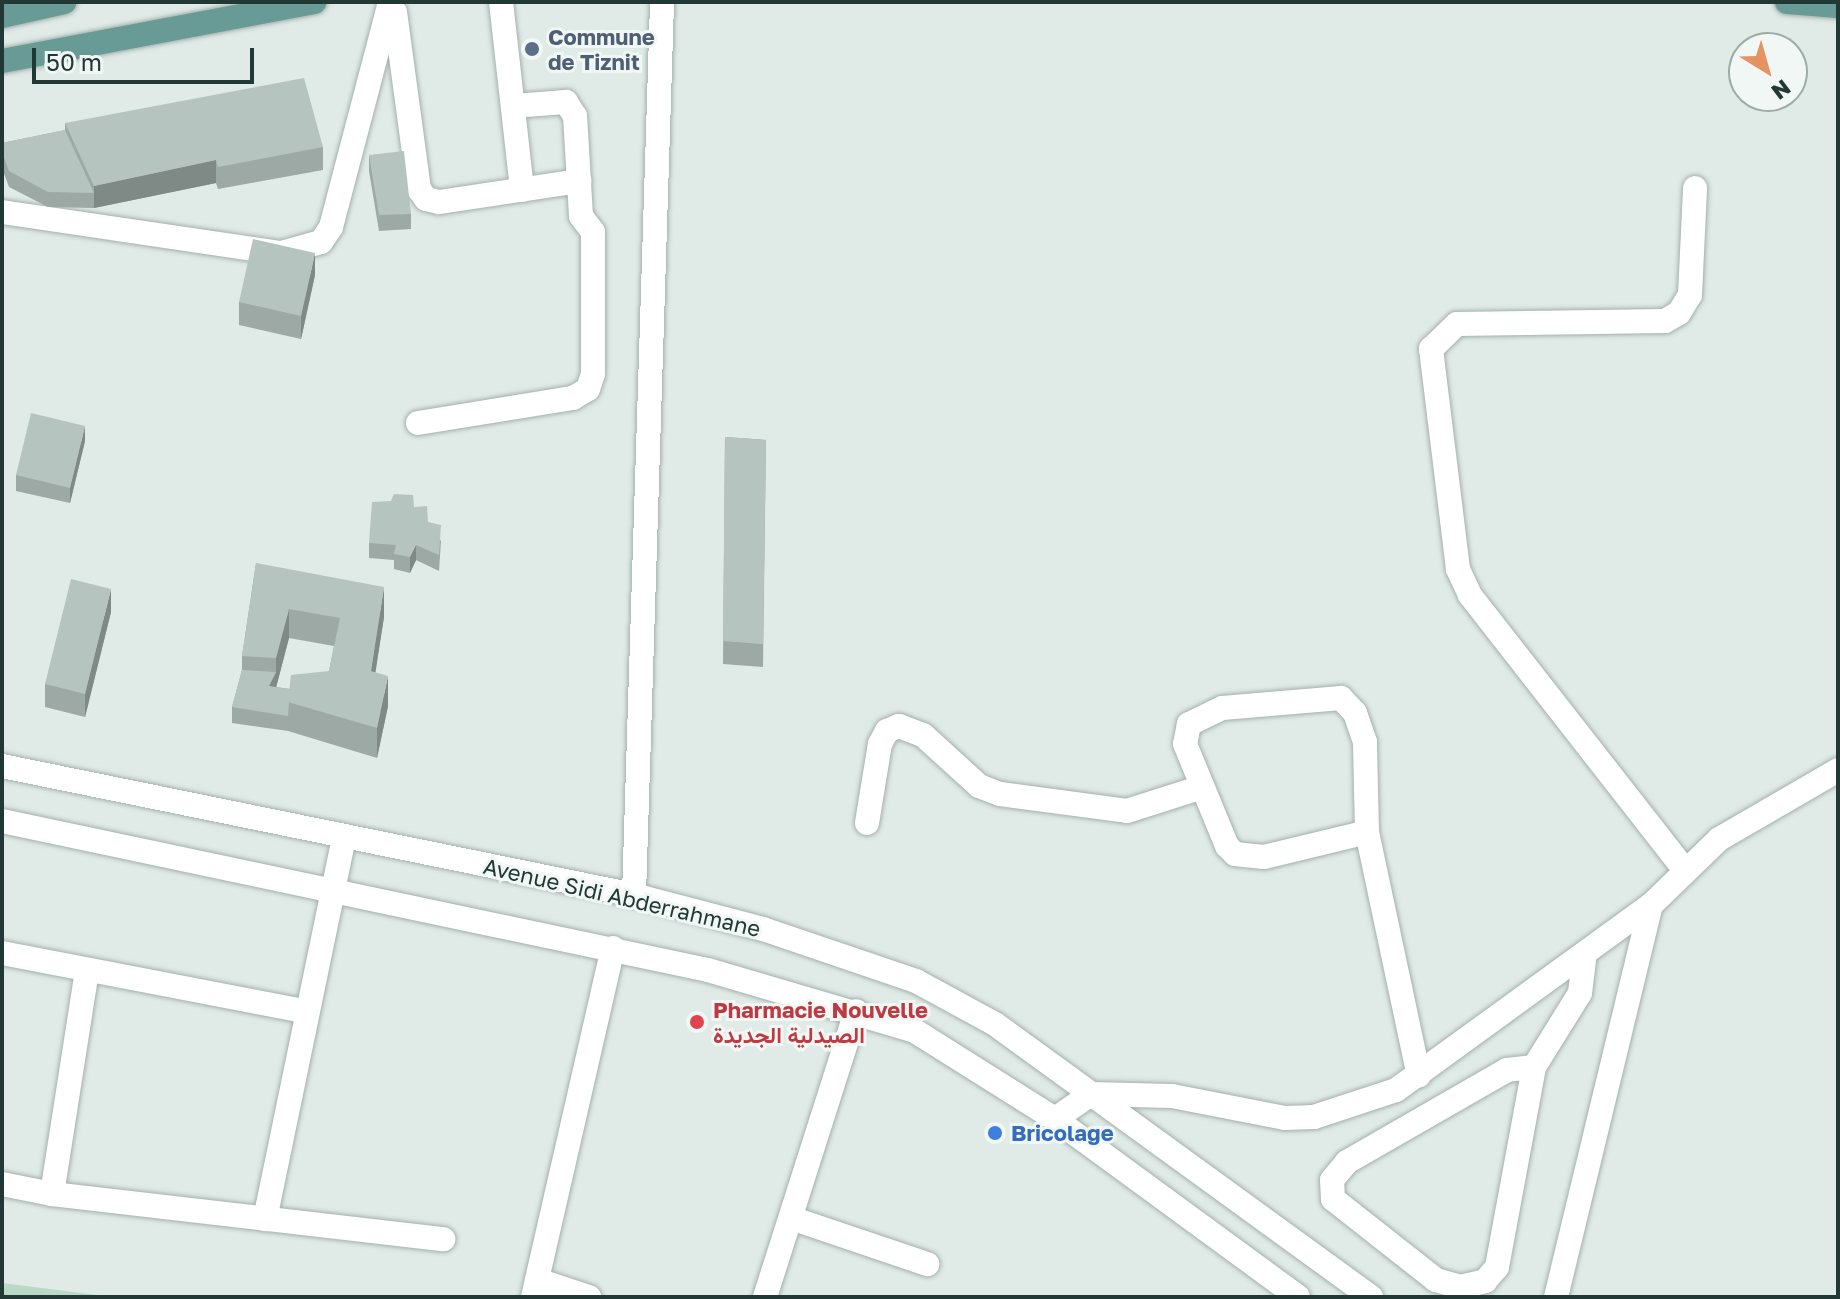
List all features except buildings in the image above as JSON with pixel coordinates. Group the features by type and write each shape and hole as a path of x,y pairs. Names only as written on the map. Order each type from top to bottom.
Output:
{"main road":[{"path":"2,16 64,2"},
{"path":"2,61 314,2"},
{"path":"1787,2 1838,6"}],"street":[{"path":"392,2 419,189 426,199 439,202 579,181"},
{"path":"2,212 281,253 321,242 331,227 392,2"},
{"path":"501,2 522,190"},
{"path":"634,895 662,2"},
{"path":"418,423 573,398 588,389 593,374 593,232 581,216 571,107 566,102 514,106"},
{"path":"1684,869 1470,595 1458,569 1431,349 1457,324 1665,321 1679,313 1690,295 1695,188"},
{"path":"1367,832 1242,858 1227,846 1184,738 1195,719 1222,708 1335,696 1350,704 1361,725 1367,832 1419,1076"},
{"path":"867,823 880,744 887,731 899,726 923,735 979,786 1000,794 1127,811 1202,787"},
{"name":"Avenue Sidi Abderrahmane","path":"2,766 634,895 763,929 916,981 995,1024 1371,1297"},
{"path":"1055,1119 1091,1094 1148,1093 1285,1118 1314,1117 1396,1090 1651,905 1684,869 1719,839 1838,770"},
{"path":"2,821 613,948 856,1011 940,1044 1055,1119 1298,1297"},
{"path":"265,1219 344,836"},
{"path":"1556,1297 1651,905"},
{"path":"589,1297 535,1288 613,948"},
{"path":"2,953 307,1012"},
{"path":"1534,1067 1507,1070 1347,1162 1332,1180 1333,1199 1436,1280 1460,1287 1485,1281 1497,1267 1534,1067 1580,993 1585,954"},
{"path":"52,1194 87,971"},
{"path":"765,1297 856,1011"},
{"path":"2,1184 52,1194 443,1239"},
{"path":"791,1218 927,1264"}],"green space":[{"path":"2,1283 113,1297 2,1297"}],"place":[{"name":"Commune de Tiznit","path":"532,49"},
{"name":"Pharmacie Nouvelle الصيدلية الجديدة","path":"697,1022"},
{"name":"Bricolage","path":"995,1133"}]}
